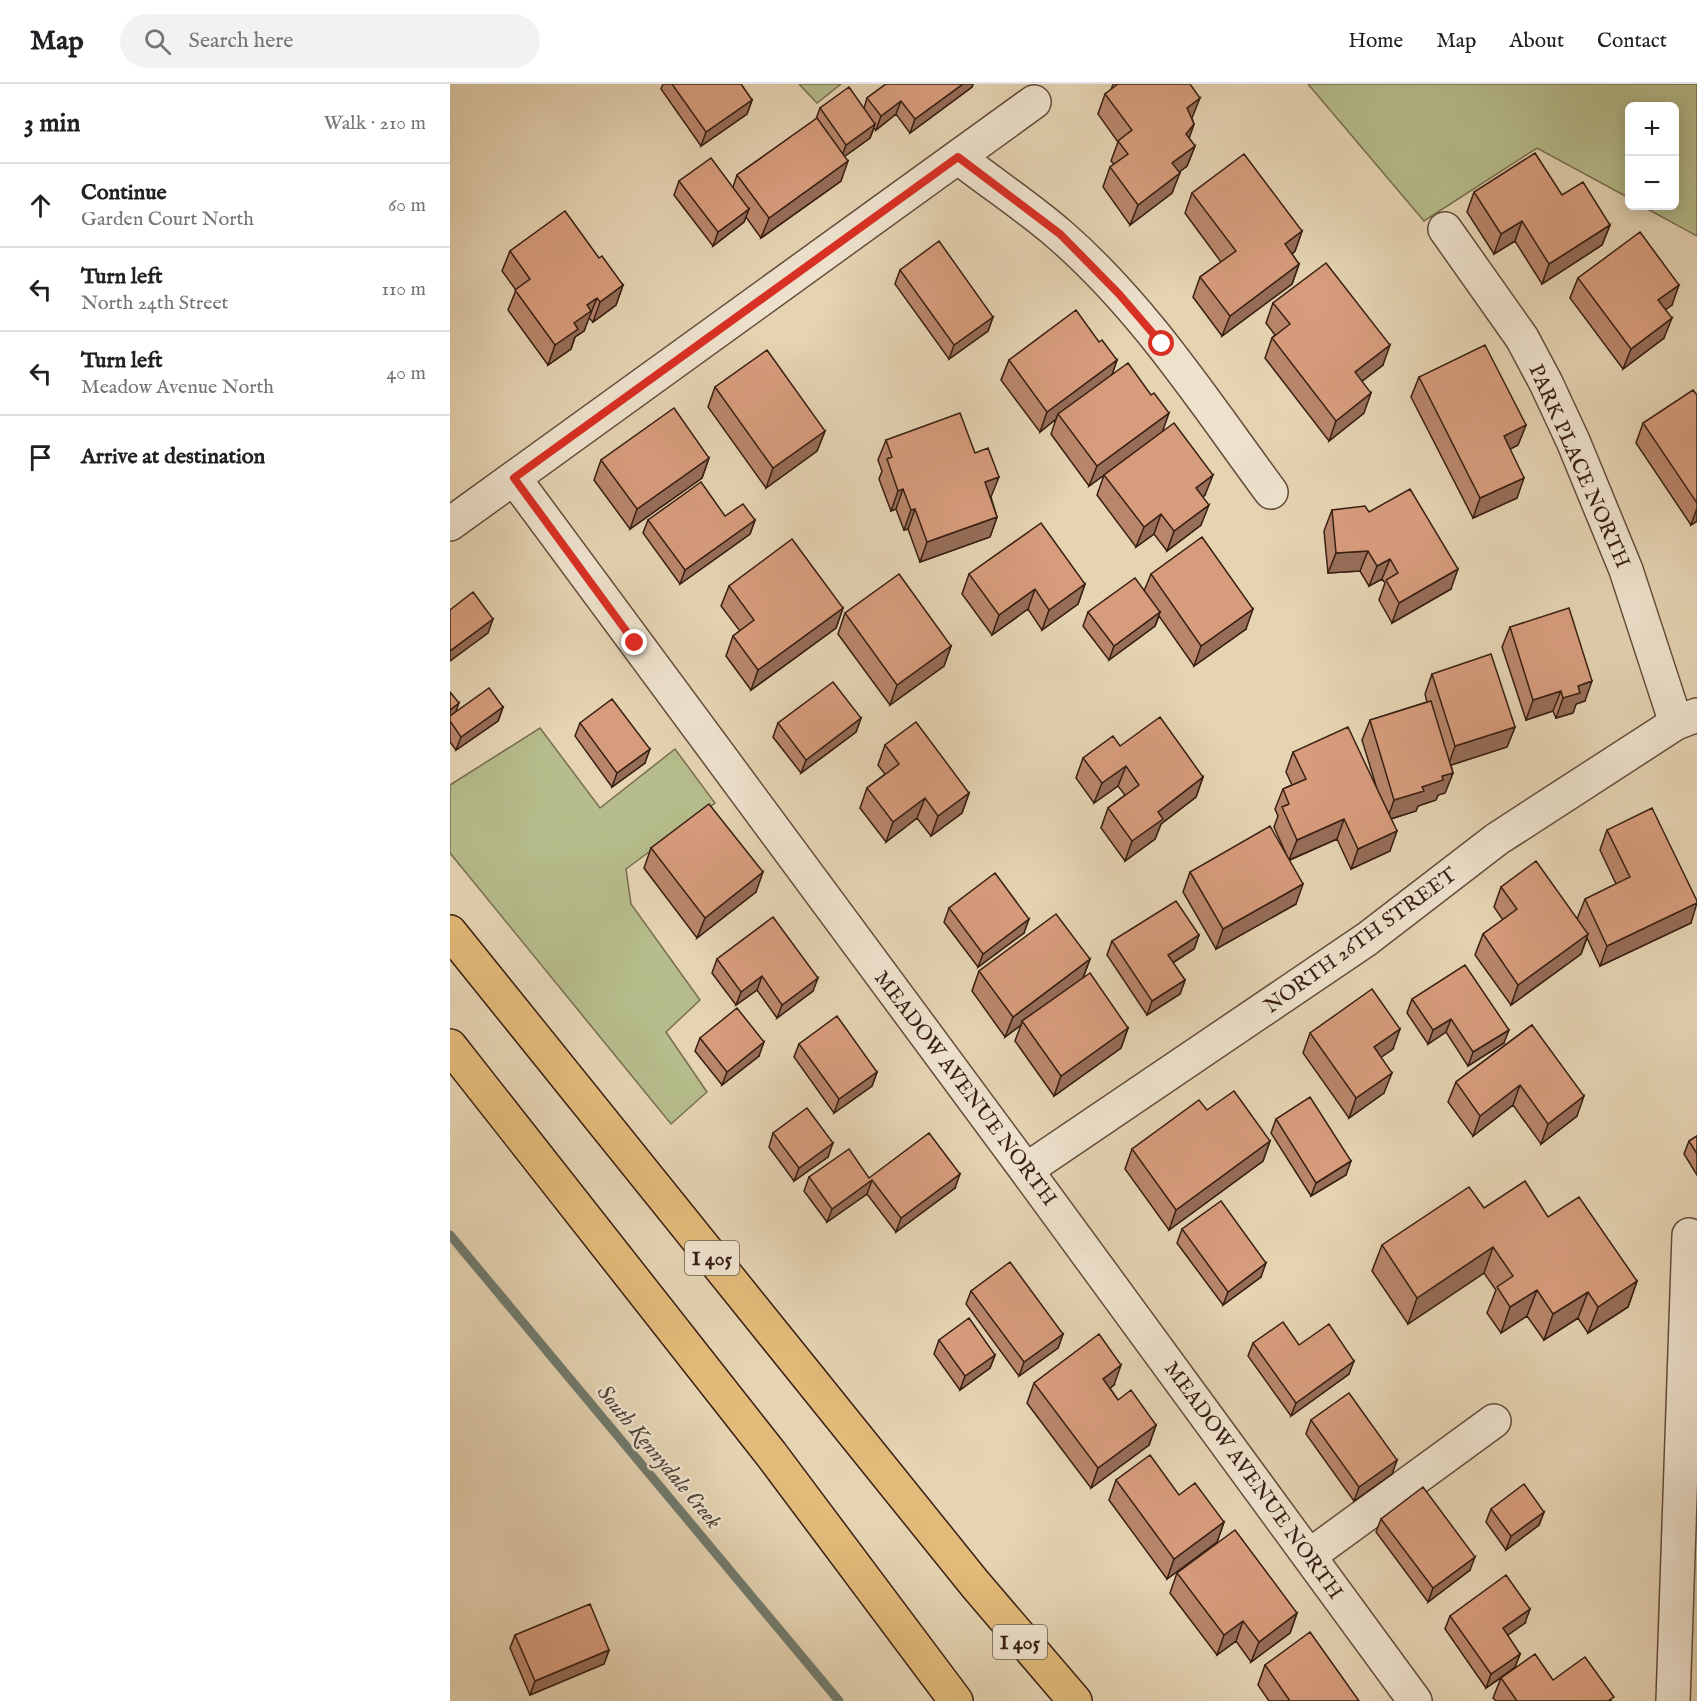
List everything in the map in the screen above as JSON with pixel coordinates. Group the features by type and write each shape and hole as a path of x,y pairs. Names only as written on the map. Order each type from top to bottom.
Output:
{"highway":[{"name":"I 405","path":"450,932 975,1584 1065,1701"},
{"path":"450,1046 771,1454 956,1701"},
{"path":"771,1454 944,1701"},
{"path":"975,1584 1075,1701"}],"street":[{"path":"450,524 1034,102"},
{"path":"958,157 1060,234 1119,294 1162,344 1270,492"},
{"name":"PARK PLACE NORTH","path":"1445,229 1522,338 1546,383 1573,441 1687,719"},
{"name":"MEADOW AVENUE NORTH","path":"514,478 1415,1701"},
{"name":"NORTH 26TH STREET","path":"1026,1170 1367,939 1497,839 1687,719"},
{"path":"1673,1701 1689,1235"},
{"path":"1309,1556 1494,1421"}],"green space":[{"path":"799,84 841,84 817,103"},
{"path":"1308,84 1697,84 1697,236 1649,210 1679,210 1679,102 1625,102 1625,196 1537,148 1424,221"},
{"path":"540,728 600,808 675,749 715,803 626,869 631,904 700,1000 666,1032 707,1092 671,1124 450,853 450,785"}],"building":[{"path":"672,84 741,84 752,100 706,132"},
{"path":"886,84 963,84 915,119 901,101 881,116 867,98"},
{"path":"1118,84 1190,84 1200,98 1187,108 1194,124 1186,134 1195,146 1172,163 1180,173 1138,205 1110,167 1128,154 1118,141 1132,130 1105,94"},
{"path":"849,87 875,124 846,145 820,108"},
{"path":"817,118 848,161 769,218 737,175"},
{"path":"1535,153 1562,195 1583,182 1610,225 1549,264 1522,221 1501,234 1474,192"},
{"path":"1244,154 1302,231 1285,244 1299,264 1230,316 1200,277 1236,251 1192,193"},
{"path":"711,158 749,209 718,232 679,181"},
{"path":"565,211 599,258 602,256 623,285 600,302 597,298 587,305 591,311 574,323 578,329 555,345 515,290 530,279 510,251"},
{"path":"1640,232 1679,285 1658,300 1672,318 1631,349 1578,278"},
{"path":"939,241 993,317 954,345 900,270"},
{"path":"1326,263 1390,345 1355,372 1371,393 1336,421 1272,338 1290,324 1273,303"},
{"path":"1076,310 1099,342 1102,340 1117,360 1047,412 1009,360"},
{"path":"1485,345 1526,425 1504,436 1524,478 1480,498 1419,377"},
{"path":"767,350 825,431 773,468 715,387"},
{"path":"1128,363 1151,395 1154,393 1169,413 1097,466 1058,414"},
{"path":"1693,390 1697,395 1697,503 1643,423"},
{"path":"674,408 709,458 637,509 601,460"},
{"path":"960,413 975,453 988,448 999,477 985,482 997,517 927,542 915,509 911,510 903,489 898,491 887,459 892,457 886,440"},
{"path":"1174,423 1213,475 1196,488 1209,505 1174,531 1161,514 1144,527 1104,475"},
{"path":"701,482 725,516 743,504 755,520 685,570 648,520"},
{"path":"1410,489 1458,569 1399,603 1386,580 1398,573 1390,559 1377,566 1368,551 1336,553 1332,510 1365,506 1369,512"},
{"path":"1041,523 1085,584 1049,610 1035,589 999,615 969,574"},
{"path":"1202,537 1253,609 1201,646 1151,574"},
{"path":"792,539 843,608 758,670 733,636 754,620 729,586"},
{"path":"899,574 951,646 897,685 845,613"},
{"path":"1135,578 1160,612 1114,646 1088,612"},
{"path":"473,592 493,619 450,651 450,610"},
{"path":"1569,608 1592,681 1578,686 1580,693 1563,698 1561,691 1533,700 1510,627"},
{"path":"1491,654 1515,727 1455,746 1432,674"},
{"path":"833,682 861,718 806,760 778,723"},
{"path":"489,688 503,707 461,737 450,721 450,716"},
{"path":"450,692 459,703 450,710"},
{"path":"612,699 650,749 617,773 580,723"},
{"path":"1431,701 1453,773 1442,776 1443,780 1422,787 1424,791 1394,800 1370,720"},
{"path":"1160,717 1203,777 1158,812 1163,819 1132,841 1108,808 1139,785 1126,766 1102,783 1083,758 1113,736 1120,746"},
{"path":"916,722 969,793 938,816 925,798 893,822 867,788 899,764 885,745"},
{"path":"1348,727 1397,831 1358,849 1344,819 1297,840 1282,807 1289,804 1283,789 1306,779 1293,752"},
{"path":"709,804 763,872 705,918 651,848"},
{"path":"1652,808 1697,903 1607,946 1585,899 1630,877 1607,830"},
{"path":"1270,826 1303,884 1223,929 1190,872"},
{"path":"1536,861 1588,934 1518,985 1483,934 1517,909 1501,887"},
{"path":"995,873 1029,919 983,954 949,908"},
{"path":"1176,901 1199,935 1168,955 1185,980 1152,1001 1112,941"},
{"path":"1056,914 1090,959 1013,1017 979,971"},
{"path":"773,917 818,978 782,1005 762,976 741,992 717,959"},
{"path":"1465,965 1509,1030 1473,1052 1451,1019 1433,1030 1412,999"},
{"path":"1090,973 1128,1028 1061,1076 1022,1021"},
{"path":"1372,989 1400,1029 1374,1047 1392,1073 1356,1098 1310,1033"},
{"path":"737,1008 764,1042 727,1072 700,1038"},
{"path":"837,1016 877,1072 839,1099 799,1044"},
{"path":"1532,1025 1584,1096 1548,1124 1520,1085 1480,1116 1456,1082"},
{"path":"1234,1091 1270,1141 1176,1210 1132,1149 1199,1100 1207,1110"},
{"path":"1310,1097 1351,1161 1316,1183 1276,1119"},
{"path":"807,1108 833,1143 799,1168 773,1133"},
{"path":"929,1133 960,1174 901,1218 872,1180 832,1209 809,1177 849,1149 869,1178"},
{"path":"1697,1136 1697,1154 1689,1141"},
{"path":"1525,1181 1548,1217 1579,1197 1637,1281 1598,1307 1588,1292 1553,1314 1537,1290 1510,1307 1497,1287 1513,1276 1493,1247 1417,1298 1382,1245 1469,1187 1484,1208"},
{"path":"1221,1201 1266,1263 1228,1292 1182,1229"},
{"path":"1010,1262 1063,1334 1024,1362 971,1291"},
{"path":"969,1318 995,1355 965,1376 939,1340"},
{"path":"1283,1322 1299,1345 1329,1324 1354,1361 1296,1403 1253,1343"},
{"path":"1099,1334 1121,1365 1103,1379 1118,1400 1131,1390 1156,1425 1098,1468 1034,1383"},
{"path":"1349,1393 1397,1460 1359,1487 1311,1420"},
{"path":"1150,1455 1179,1495 1195,1483 1224,1522 1174,1559 1116,1480"},
{"path":"1524,1484 1544,1512 1511,1536 1491,1509"},
{"path":"1423,1487 1475,1557 1433,1588 1381,1519"},
{"path":"1235,1530 1297,1613 1259,1642 1243,1621 1224,1635 1177,1573"},
{"path":"1506,1575 1530,1609 1503,1628 1520,1654 1491,1674 1450,1616"},
{"path":"590,1604 609,1650 535,1681 515,1635"},
{"path":"1310,1632 1359,1701 1290,1701 1265,1665"},
{"path":"1535,1654 1553,1680 1585,1657 1614,1697 1608,1701 1517,1701 1501,1678"}],"waterway":[{"name":"South Kennydale Creek","path":"450,1235 839,1701"}],"route":[{"path":"635,643 514,478 958,157 1060,234 1119,294 1162,344"}]}
